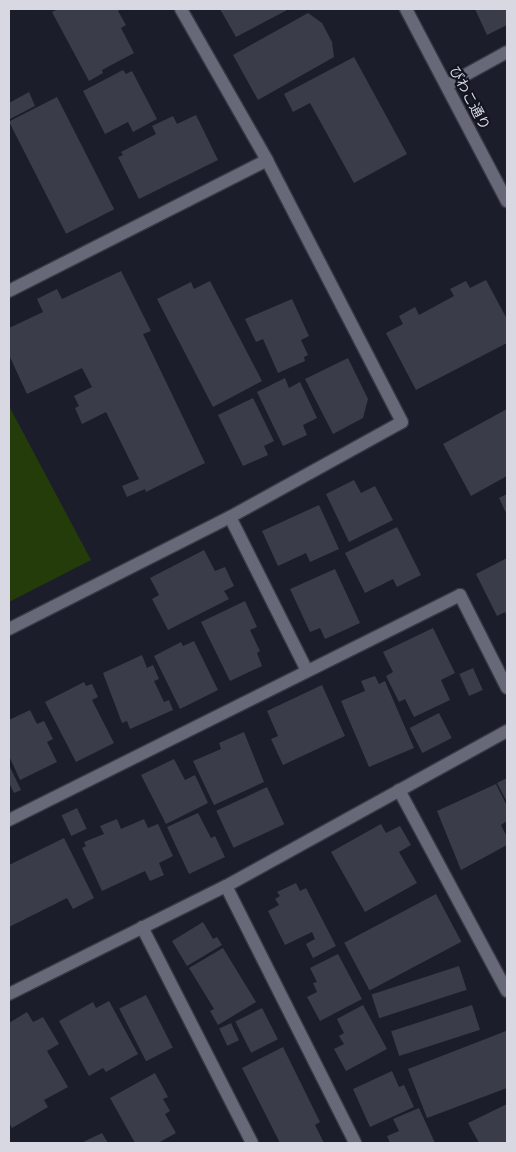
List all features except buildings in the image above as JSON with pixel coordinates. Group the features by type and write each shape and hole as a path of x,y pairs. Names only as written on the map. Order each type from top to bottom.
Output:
{"street":[{"path":"9,629 230,517 402,422 267,160 181,9"},
{"name":"びわこ通り","path":"406,9 507,201"},
{"path":"447,85 507,52"},
{"path":"9,291 267,160"},
{"path":"230,517 307,672"},
{"path":"9,820 460,595 507,688"},
{"path":"9,994 226,886 507,731"},
{"path":"399,790 507,991"},
{"path":"226,886 355,1143"},
{"path":"142,927 252,1143"}],"green space":[{"path":"9,406 91,560 9,602"}]}
